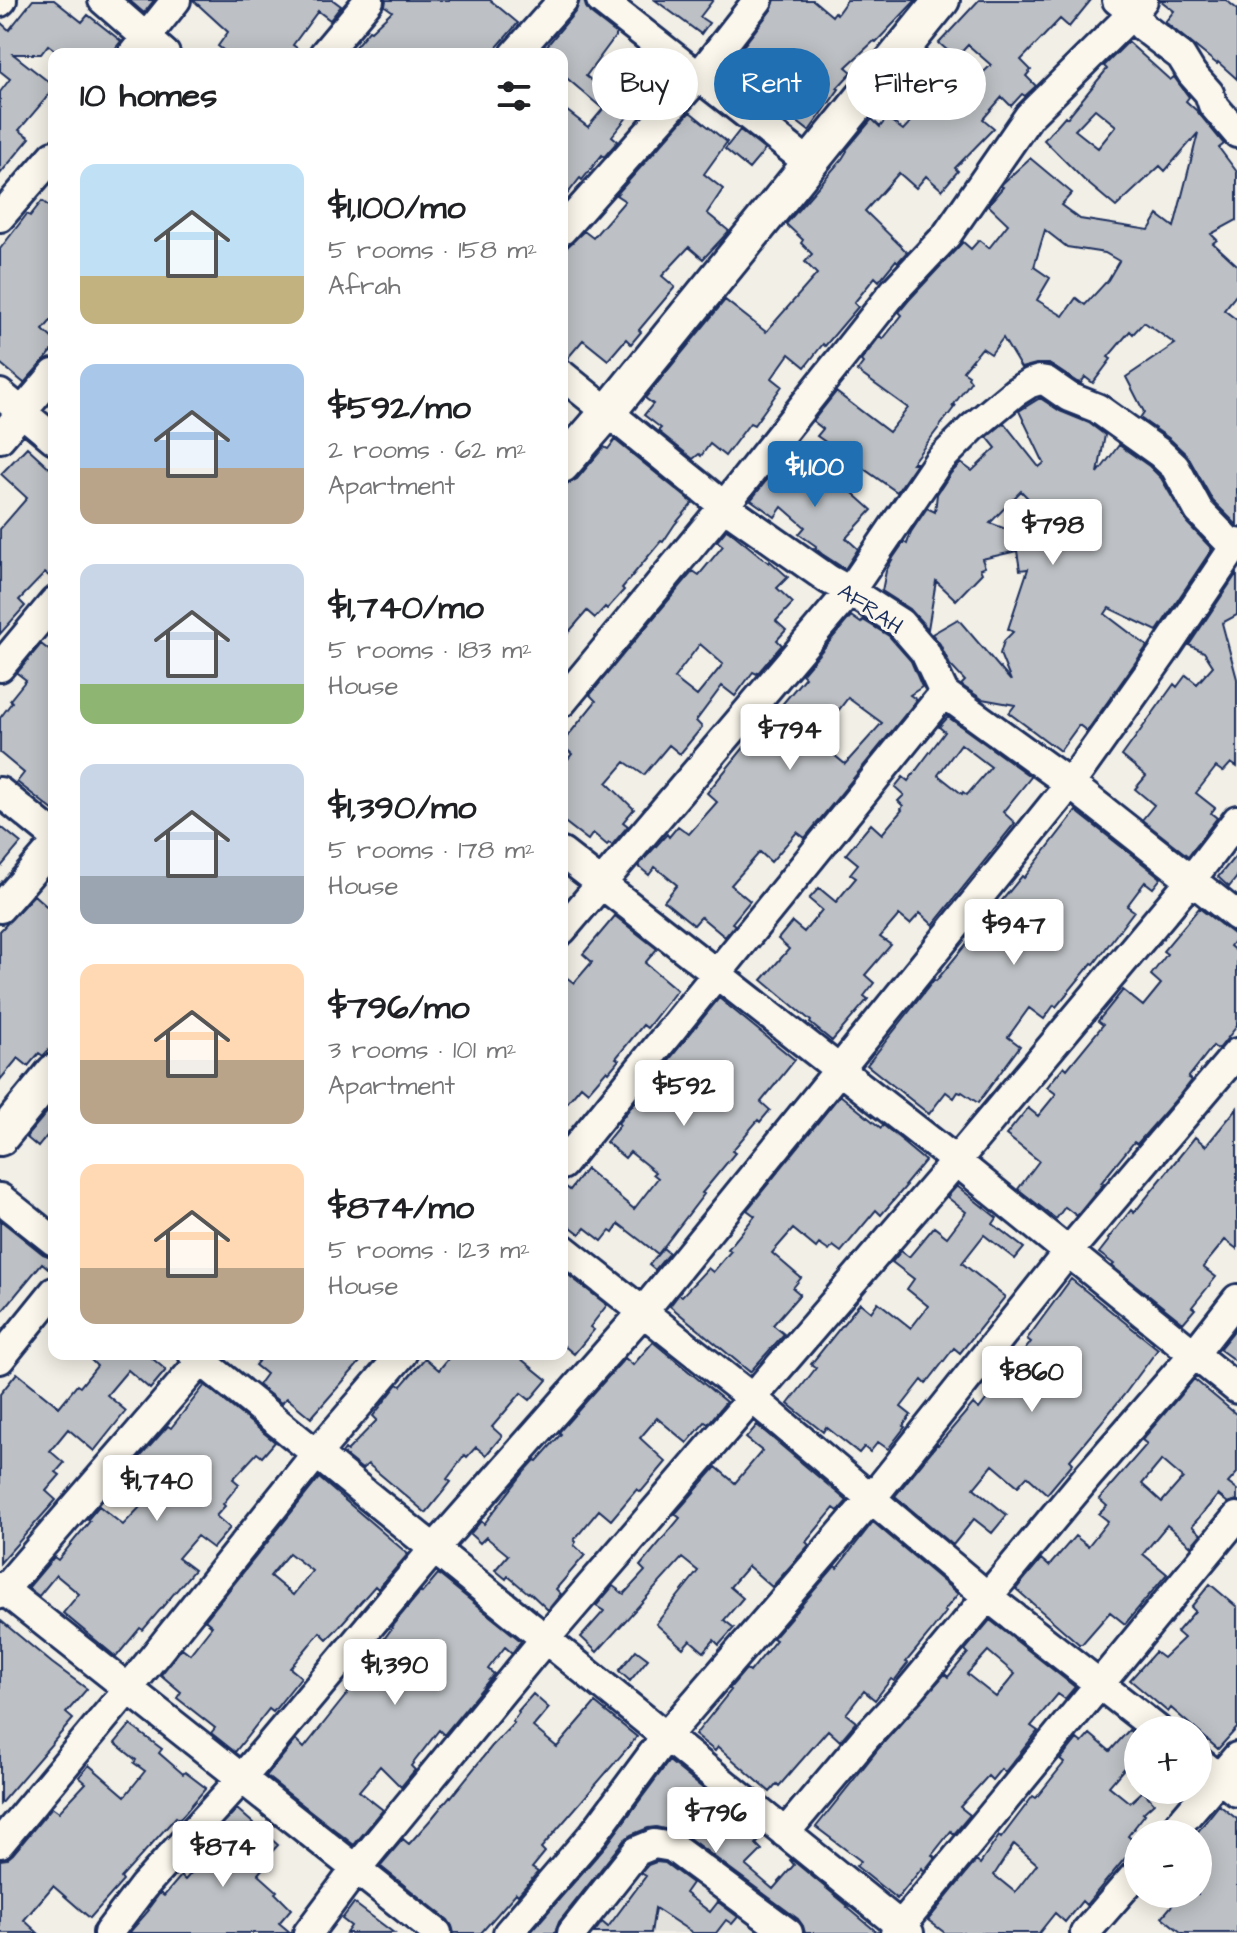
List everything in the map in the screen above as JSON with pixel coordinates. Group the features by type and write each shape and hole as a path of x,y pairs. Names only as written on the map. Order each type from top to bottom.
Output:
{"main road":[{"path":"568,458 942,0"},
{"path":"0,1138 48,1079"}],"street":[{"path":"103,0 147,48"},
{"path":"149,48 176,0"},
{"path":"329,48 369,0"},
{"path":"520,48 563,0"},
{"path":"601,0 661,48"},
{"path":"758,0 698,77 809,163"},
{"path":"568,695 724,506 896,289 946,236 1029,116 1131,4 1143,27 1181,56 1209,93 1213,105 1237,133"},
{"path":"568,223 660,120"},
{"path":"0,217 48,162"},
{"path":"0,438 11,403 48,378"},
{"name":"AFRAH","path":"568,380 724,506 828,579 900,623 925,652 944,693 1070,784 1237,916"},
{"path":"108,1933 143,1887 242,1778 434,1549 642,1313 1070,784 1236,545 1199,511 1175,467 1160,453 1097,408 1069,397 1046,381 1030,383 972,428 938,462 850,591 568,923"},
{"path":"11,403 48,434"},
{"path":"0,667 48,609"},
{"path":"568,1158 944,693"},
{"path":"0,792 48,831"},
{"path":"308,1933 356,1869 545,1639 956,1161 1191,880 1237,820"},
{"path":"0,908 48,853"},
{"path":"568,858 956,1161 1237,1389"},
{"path":"508,1933 594,1833 666,1736 871,1499 1068,1252 1237,1053"},
{"path":"0,1198 48,1236"},
{"path":"568,1253 752,1398 988,1597 1140,1716"},
{"path":"0,1359 48,1299"},
{"path":"785,1833 909,1691 1237,1299"},
{"path":"198,1360 1,1590 437,1933"},
{"path":"206,1360 316,1454 902,1931 1237,1517"},
{"path":"0,1843 316,1454 397,1360"},
{"path":"1183,1820 1223,1772"},
{"path":"572,1933 637,1851 654,1844 672,1847 788,1933"},
{"path":"1085,1933 1124,1888"}],"shaded area":[{"path":"658,1838 781,1933 578,1933"}],"building":[{"path":"33,0 54,0 82,22 88,15 121,41 116,48 52,48 48,45 41,54 13,54 48,81 48,96 19,130 30,138 0,174 0,92 10,79 0,71 0,22 9,30"},
{"path":"129,0 154,0 144,13"},
{"path":"193,0 333,0 341,6 330,20 318,11 293,45 297,48 220,48 218,46 228,32"},
{"path":"386,0 490,0 518,23 496,48 354,48 369,30 392,11 385,6"},
{"path":"580,0 584,0 590,13 617,34 607,48 592,48 592,68 586,76 592,81 592,100 568,79 568,48 545,48 576,11"},
{"path":"655,0 713,0 700,17 709,23 701,34"},
{"path":"775,0 813,0 832,16 847,0 916,0 876,42 866,48 846,48 846,78 830,102 830,48 742,48"},
{"path":"979,0 1091,0 1069,27 1060,19 1021,60 1031,70 1026,76 1036,86 1025,96 1022,94 1011,106 1002,97 986,116 986,70 991,65 986,61 986,48 968,45 965,48 945,48 939,43"},
{"path":"1160,0 1226,0 1237,9 1237,79 1165,22 1174,11"},
{"path":"1128,42 1170,80 1174,77 1189,97 1186,101 1224,144 1219,148 1237,172 1237,220 1211,234 1217,240 1213,243 1237,265 1237,294 1224,310 1237,320 1237,525 1213,501 1187,455 1140,418 1144,412 1126,377 1175,344 1144,322 1133,334 1130,331 1108,357 1111,359 1093,383 1085,377 1081,383 1077,382 1049,364 1021,368 1003,338 991,354 982,348 963,371 971,381 912,463 917,463 897,492 817,436 823,429 813,421 836,392 889,432 908,408 857,371 863,363 861,361 880,336 883,339 902,315 899,312 909,300 963,242 971,249 979,240 989,248 1008,224 988,205 1003,183 1030,158 1072,193 1061,205 1080,219 1149,230 1158,215 1174,227 1198,133 1165,171 1160,166 1116,207 1044,140 1065,116 1067,118 1107,69 1104,66","holes":["1095,109 1116,126 1098,148 1075,130","1045,230 1067,247 1105,253 1119,261 1108,280 1085,305 1076,298 1063,316 1037,300 1050,278 1034,267"]},
{"path":"568,112 588,127 594,120 625,120 612,136 618,141 568,193"},
{"path":"698,118 727,142 704,174 723,189 707,213 729,231 703,259 689,247 662,276 675,287 631,344 626,339 608,360 583,340 568,358 568,246 584,231 593,238 625,201 616,195 683,120"},
{"path":"795,120 817,120 809,131"},
{"path":"871,120 880,127 885,120 890,120 903,130 912,120 984,120 994,128 955,168 958,171 942,190 926,176 916,188 899,173 865,211 907,252 879,281 875,277 854,303 858,307 805,367 789,354 772,378 782,386 754,425 750,423 725,456 710,444 701,456 699,454 693,459 658,431 661,428 644,415 653,404 645,398 725,300 766,332 817,274 805,262 812,254 786,224"},
{"path":"740,130 765,150 749,169 725,149"},
{"path":"42,201 48,206 48,324 43,330 48,335 48,356 24,383 0,363 0,249 27,214 30,216"},
{"path":"1040,398 1060,411 1089,423 1105,435 1098,473 1119,445 1161,478 1187,523 1212,549 1157,631 1109,608 1105,614 1147,646 1087,731 1079,725 1060,751 1009,713 1015,705 982,699 961,685 965,681 950,665 932,634 958,619 1011,681 1000,654 1004,641 1013,632 1008,629 1028,569 1020,570 1017,551 982,559 985,567 980,569 982,573 956,600 936,581 928,629 910,609 882,591 886,571 893,558 904,542 907,544 927,508 935,512 937,494 951,473 961,463 972,471 996,448 987,437 1004,423 1039,467 1044,463 1019,411","holes":["1021,491 1050,521 1037,546 1014,532 990,523"]},
{"path":"615,440 693,503 607,609 605,607 595,618 587,611 568,633 568,484 577,479 604,447 608,449"},
{"path":"27,447 48,466 48,575 45,573 19,600 25,606 0,634 0,529 27,498 1,474"},
{"path":"785,457 827,487 835,477 872,510 846,538 858,549 845,569 799,534 805,527 782,507 775,517 751,500"},
{"path":"727,529 788,577 777,588 793,603 776,621 786,630 777,640 782,645 757,674 753,672 735,696 722,686 696,721 702,727 680,754 669,745 644,775 625,762 607,783 634,809 623,822 628,826 612,845 607,845 593,833 588,840 568,825 568,759 572,754 568,750 568,736 596,701 590,695 625,652 693,571 699,575 723,546 717,541","holes":["700,644 723,664 697,696 674,678"]},
{"path":"1237,573 1237,615 1222,623 1237,679 1237,767 1231,763 1223,772 1216,767 1196,793 1215,808 1211,813 1217,818 1188,856 1142,820 1154,805 1135,789 1146,776 1122,756 1174,684 1177,687 1186,675 1197,684 1213,666 1204,652 1189,645"},
{"path":"851,616 889,636 911,661 922,687 910,695 917,700 805,838 797,832 771,862 760,852 731,885 750,901 725,937 701,917 694,925 664,901 677,885 655,867 649,875 638,866 678,826 689,834 717,802 707,793 750,740 765,752 783,731 769,720 805,677 802,674","holes":["848,698 882,723 845,764 816,740"]},
{"path":"41,644 48,649 48,806 17,782 24,773 0,753 0,718 26,680 17,673"},
{"path":"948,717 1031,777 1003,812 1015,823 933,925 920,913 910,924 899,915 880,937 891,945 865,975 874,983 864,996 868,999 832,1041 762,980 789,949 778,939 792,922 804,932 822,910 809,899 819,888 836,902 856,878 850,874 858,864 846,854 871,824 882,834 902,810 903,806 898,801 904,795 895,787 903,777 908,781 945,732 939,727","holes":["961,744 991,767 967,795 938,775"]},
{"path":"1076,811 1161,878 1153,888 1145,882 1127,906 1134,911 1094,964 1044,1019 1029,1008 1008,1037 1020,1046 978,1103 962,1092 954,1098 946,1092 929,1114 867,1065 934,980 1022,876 1024,878"},
{"path":"0,826 21,843 0,868"},
{"path":"1237,854 1237,877 1229,887 1218,877"},
{"path":"34,895 48,908 48,1051 43,1056 39,1053 28,1066 18,1058 0,1080 0,931"},
{"path":"1199,908 1237,937 1230,946 1237,952 1237,1026 1218,1050 1213,1046 1188,1078 1191,1080 1178,1097 1137,1144 1134,1142 1077,1216 1065,1207 1056,1219 1018,1189 1039,1161 1006,1135 1028,1108 1038,1116 1056,1094 1047,1087 1064,1066 1067,1069 1103,1025 1098,1021 1123,990 1143,1006 1161,984 1151,975 1167,954 1163,951"},
{"path":"615,916 657,949 645,963 677,990 647,1028 643,1025 616,1058 619,1060 609,1072 607,1070 588,1092 581,1086 568,1102 568,978 574,983 592,962 583,954"},
{"path":"719,998 795,1060 761,1102 770,1110 732,1151 735,1153 658,1254 619,1224 602,1241 585,1228 580,1234 568,1225 568,1188 570,1190 586,1169 634,1209 658,1178 630,1152 625,1158 606,1142 620,1125 618,1123"},
{"path":"840,1095 881,1128 883,1125 925,1161 881,1215 876,1210 841,1252 833,1246 829,1251 819,1244 816,1248 793,1229 772,1253 801,1278 793,1288 800,1294 773,1325 784,1334 750,1372 670,1306 708,1268 713,1272 731,1251 728,1249 755,1216 747,1210"},
{"path":"1237,1108 1237,1249 1225,1240 1203,1267 1216,1277 1183,1323 1099,1253 1131,1210 1134,1213 1195,1137 1206,1146"},
{"path":"48,1111 48,1134 38,1147 26,1137"},
{"path":"957,1186 997,1218 993,1224 1024,1248 1015,1259 984,1235 962,1263 1005,1297 960,1353 954,1348 926,1384 922,1380 901,1407 911,1415 888,1449 878,1442 870,1452 864,1447 859,1453 826,1427 823,1432 788,1404 816,1368 811,1364 860,1303 871,1312 878,1302 911,1328 928,1306 907,1289 914,1279 892,1262 901,1251 909,1257 934,1227 947,1237 966,1212 947,1197"},
{"path":"0,1220 48,1256 48,1268 42,1263 0,1314"},
{"path":"663,1248 669,1253 655,1270 649,1265"},
{"path":"568,1275 607,1305 590,1327 594,1330 574,1354 568,1349"},
{"path":"1071,1279 1158,1349 1070,1460 1073,1463 1047,1494 1027,1476 1018,1486 993,1465 974,1488 1007,1515 992,1533 974,1519 953,1545 895,1496 973,1404 979,1409 1031,1342 1027,1339"},
{"path":"1237,1327 1237,1362 1219,1349"},
{"path":"653,1342 726,1402 687,1443 657,1418 640,1438 666,1462 641,1492 637,1489 611,1520 599,1510 574,1540 574,1545 585,1555 556,1589 561,1594 548,1610 508,1576 506,1579 495,1570 508,1555 486,1537 480,1543 470,1534 481,1521 484,1524 525,1471 561,1434 559,1432 625,1358 633,1365"},
{"path":"91,1360 154,1360 166,1370 150,1389 128,1370 107,1395 126,1411 94,1451 68,1429 50,1451 64,1463 56,1472 60,1475 46,1491 56,1500 0,1563 0,1394 17,1373 59,1407 97,1366"},
{"path":"259,1360 362,1360 311,1418 287,1398 281,1403 258,1385 266,1374 255,1365"},
{"path":"423,1360 439,1370 447,1360 522,1360 547,1380 530,1400 521,1393 492,1427 502,1436 486,1455 476,1447 467,1457 465,1455 447,1479 451,1482 426,1513 368,1464 362,1469 342,1453 377,1420 373,1416 398,1384 401,1386"},
{"path":"1194,1379 1237,1415 1237,1473 1228,1483 1237,1490 1237,1500 1228,1503 1218,1495 1192,1526 1201,1534 1191,1546 1167,1525 1143,1554 1167,1574 1125,1624 1110,1612 1079,1644 1016,1589 1041,1559 1049,1566 1075,1536 1088,1546 1108,1521 1099,1514 1107,1506 1099,1499 1147,1444 1142,1440","holes":["1162,1460 1183,1478 1162,1502 1142,1484"]},
{"path":"205,1385 275,1442 262,1457 257,1453 233,1479 239,1484 216,1516 230,1528 213,1548 197,1536 178,1558 194,1570 116,1657 63,1613 79,1594 56,1575 39,1596 28,1588 54,1557 58,1560 99,1506 123,1525 142,1505 119,1482 168,1426 171,1428"},
{"path":"757,1425 847,1501 838,1511 834,1508 806,1542 809,1545 772,1587 748,1566 730,1587 743,1598 724,1620 734,1628 719,1645 714,1640 704,1652 690,1640 683,1648 656,1624 698,1571 682,1558 597,1652 581,1637 604,1611 596,1606 613,1586 624,1594 645,1571 640,1566 680,1518 675,1514 716,1467 735,1483 762,1451 746,1438"},
{"path":"319,1478 408,1554 378,1589 375,1586 327,1639 320,1632 290,1668 301,1677 273,1712 269,1709 235,1752 211,1733 215,1728 177,1698 181,1692 161,1675 182,1648 190,1654 212,1626 205,1620","holes":["289,1553 312,1571 293,1595 270,1576"]},
{"path":"873,1522 958,1594 894,1681 891,1679 875,1700 864,1691 846,1714 856,1722 840,1741 828,1730 779,1786 777,1784 770,1792 718,1747 715,1751 695,1735 729,1689 746,1669 750,1672 776,1640 773,1638 835,1566 837,1568"},
{"path":"438,1574 521,1641 512,1653 505,1647 488,1669 494,1674 444,1735 439,1730 411,1766 415,1770 401,1787 380,1766 359,1791 383,1810 354,1845 266,1776 296,1740 304,1748 363,1674 359,1671 380,1647 391,1627"},
{"path":"1210,1584 1237,1607 1237,1728 1218,1749 1212,1744 1212,1716 1180,1716 1171,1708 1168,1712 1130,1680 1155,1652 1163,1658 1184,1638 1177,1632 1195,1611 1191,1607"},
{"path":"0,1620 87,1689 66,1713 73,1719 0,1804"},
{"path":"990,1620 1075,1687 1065,1699 1058,1694 1031,1726 1038,1731 1005,1772 1001,1769 992,1780 988,1776 960,1807 970,1815 954,1834 951,1831 924,1871 922,1868 897,1899 856,1866 861,1861 816,1827 879,1748 945,1674 948,1677 968,1653 965,1650","holes":["988,1651 1015,1674 996,1697 967,1674"]},
{"path":"636,1650 648,1659 630,1681 619,1671"},
{"path":"533,1694 549,1708 533,1727 557,1747 595,1703 637,1737 541,1848 545,1852 532,1868 538,1872 518,1895 516,1893 481,1933 454,1933 448,1920 380,1866 403,1839 409,1844 451,1797 514,1723 518,1711"},
{"path":"130,1725 162,1749 159,1753 183,1774 185,1772 206,1788 121,1878 123,1881 90,1918 53,1886 24,1920 38,1933 0,1933 0,1860 13,1854 52,1807 59,1812 86,1783 79,1777 89,1765 125,1796 145,1771 115,1743"},
{"path":"1090,1734 1110,1751 1124,1736 1124,1769 1109,1786 1124,1798 1124,1804 1153,1804 1140,1820 1124,1820 1124,1860 1086,1905 1082,1901 1065,1922 1055,1913 1039,1933 945,1933 928,1920 976,1861 980,1864 1033,1796 1036,1798 1064,1763 1060,1760 1077,1739 1082,1743","holes":["1014,1844 1037,1864 1015,1892 994,1875"]},
{"path":"669,1761 763,1837 756,1844 762,1850 746,1866 773,1889 794,1865 791,1859 878,1933 805,1933 798,1919 682,1833 656,1827 624,1840 559,1922 555,1933 530,1933 608,1843"},
{"path":"1219,1805 1237,1819 1237,1933 1182,1933 1162,1917 1170,1908 1212,1908 1212,1820 1207,1820"},
{"path":"237,1809 278,1845 258,1874 291,1909 279,1923 291,1933 129,1933 160,1893 164,1896 181,1876 185,1880 207,1855 223,1834 218,1829"},
{"path":"656,1862 665,1863 692,1883 685,1893 710,1912 718,1902 738,1917 732,1924 726,1920 716,1933 693,1933 655,1908 651,1933 594,1933 602,1922 608,1927 646,1876 641,1873"},
{"path":"354,1903 394,1933 346,1933 351,1926 342,1919"}]}
